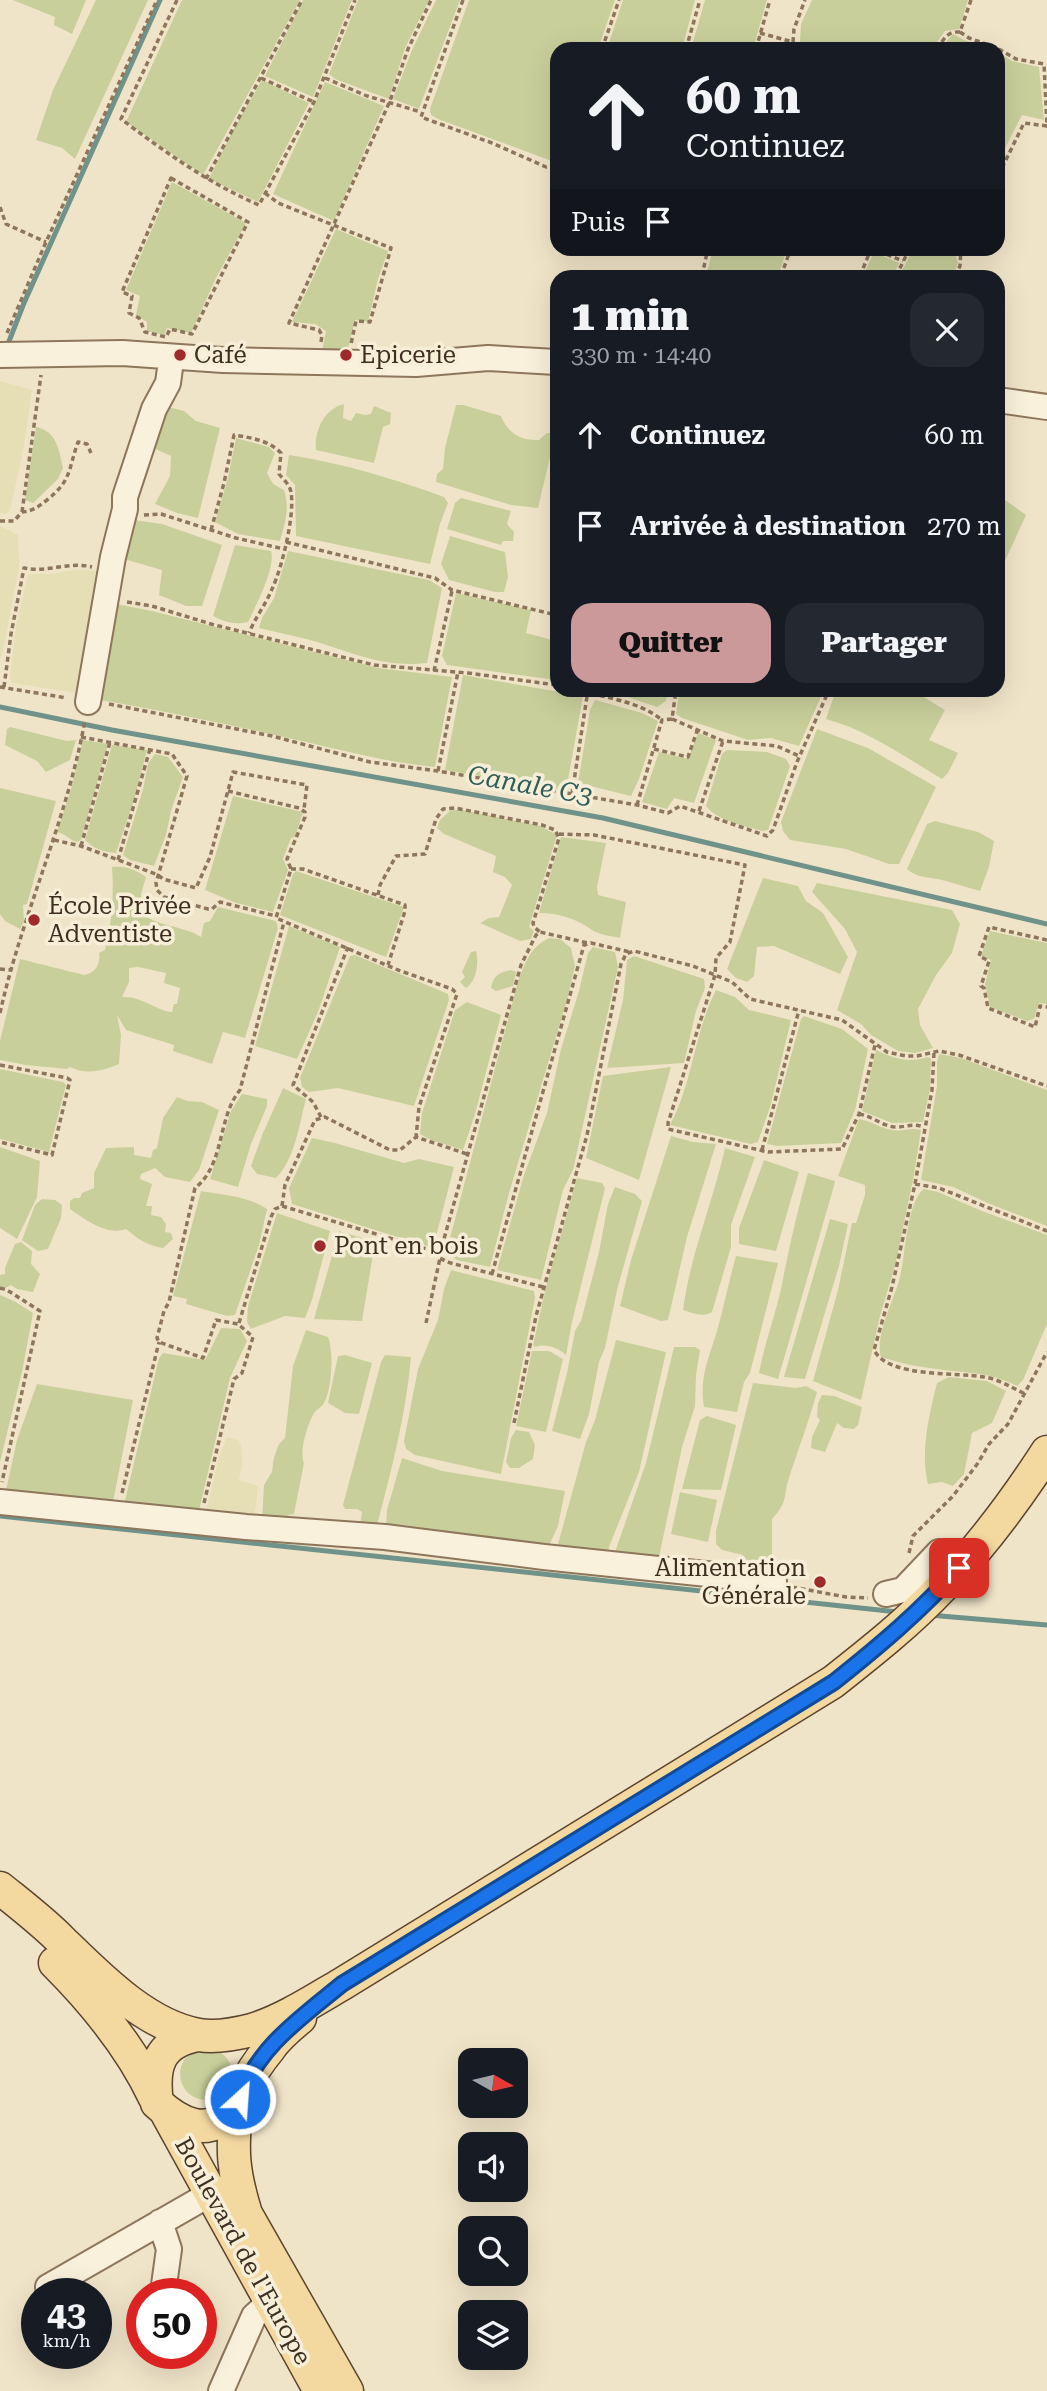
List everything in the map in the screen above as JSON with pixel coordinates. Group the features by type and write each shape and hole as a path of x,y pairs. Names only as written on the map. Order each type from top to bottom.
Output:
{"main road":[{"path":"342,1984 278,2037 223,2119 198,2126 186,2124 175,2119 161,2106 155,2072 158,2060 175,2042 186,2037 235,2034 272,2022 342,1984 834,1682 887,1639 940,1577 1017,1496 1047,1452"},
{"path":"0,1888 60,1938 94,1973 145,2011 180,2029 204,2035 229,2046 242,2065 240,2096"},
{"name":"Boulevard de l'Europe","path":"0,1913 41,1949 100,2012 141,2069 320,2391"},
{"name":"Boulevard de l'Europe","path":"240,2096 233,2160 246,2214 347,2391"}],"street":[{"path":"5,350 122,352 223,360 416,364 488,358 550,362"},
{"path":"90,701 125,497 153,412 167,383 170,368"},
{"path":"1005,401 1047,407"},
{"path":"0,1502 385,1537 778,1582"},
{"path":"887,1594 940,1577"},
{"path":"64,2278 210,2193"},
{"path":"160,2222 170,2249 165,2278"},
{"path":"221,2391 254,2316 271,2301"}],"path":[{"path":"5,350 46,242 157,0"},
{"path":"177,0 121,119 169,156 206,179 259,205 314,102 355,0"},
{"path":"206,179 302,0"},
{"path":"320,346 322,335 318,330 289,323 390,101 408,49 431,0"},
{"path":"463,0 421,117 550,167"},
{"path":"604,42 619,0"},
{"path":"688,42 700,0"},
{"path":"758,42 770,0"},
{"path":"760,33 793,42 794,29 805,0"},
{"path":"960,32 971,0"},
{"path":"942,42 953,31 980,42"},
{"path":"1005,53 1016,59 1044,64 1047,126 1024,123 1005,162"},
{"path":"261,78 314,102"},
{"path":"325,78 367,96 421,112"},
{"path":"171,178 248,222 192,334 170,329 166,337 146,333 139,318 129,313 132,296 122,292 171,178"},
{"path":"265,193 278,203 391,248 370,322 356,321 349,351"},
{"path":"0,207 6,224 46,242"},
{"path":"891,256 903,261"},
{"path":"899,270 906,256"},
{"path":"0,521 14,521 22,512 42,369"},
{"path":"211,530 234,435 268,443 281,453 279,474 291,490 291,517 279,572 249,633"},
{"path":"22,512 32,511 64,484 78,442 88,444 91,453"},
{"path":"136,516 161,513 211,530 284,548"},
{"path":"286,542 435,578 452,590 550,614"},
{"path":"96,568 84,565 45,570 24,568 2,687 272,736 370,762 637,805 668,813 680,806 763,836 771,835 800,756 826,697"},
{"path":"434,671 452,590"},
{"path":"119,601 152,607 374,665 458,672 550,684"},
{"path":"438,771 458,672"},
{"path":"572,794 586,697"},
{"path":"607,697 654,713 662,720 672,719 723,740 778,746 800,756"},
{"path":"672,719 675,697"},
{"path":"637,805 662,720"},
{"path":"654,748 688,757 697,731"},
{"path":"0,1013 10,970 54,840 81,737 172,754 187,776 158,875 157,890 164,897 208,909 220,902 276,916 284,922 452,989 457,994 419,1107 415,1138 400,1150 390,1150 325,1117 315,1120 285,1185 282,1206"},
{"path":"698,812 723,740"},
{"path":"81,846 110,742"},
{"path":"118,860 150,749"},
{"path":"54,840 81,846 163,879 194,888 198,887 210,857 233,772 307,785 305,817 287,859 291,869 276,916"},
{"path":"228,791 304,810"},
{"path":"378,895 394,857 425,854 436,818 449,807 542,825 559,834 594,835 746,866 730,942 716,958 715,975 667,1127 672,1130 768,1152 842,1149 859,1114 875,1045"},
{"path":"559,834 533,923 540,932 656,956 715,975 732,982 750,999 842,1020 887,1052 906,1056 939,1051 959,1055 1047,1086"},
{"path":"291,869 303,869 406,906 388,965"},
{"path":"118,1514 159,1342 157,1338 169,1302 195,1188 211,1170 230,1105 240,1090 284,922"},
{"path":"1047,940 989,927 979,956 989,961 981,986 984,988 988,1008 1035,1027 1040,1006 1047,1006"},
{"path":"426,1323 440,1256 467,1154 521,965 540,932"},
{"path":"492,1274 584,945 588,943"},
{"path":"321,1117 313,1101 293,1085 348,947"},
{"path":"514,1423 543,1287 587,1135 621,964 630,952"},
{"path":"0,969 10,970"},
{"path":"762,1150 799,1010"},
{"path":"934,1053 932,1090 915,1184 892,1287 874,1350 878,1358 891,1365 939,1374 993,1379 1025,1394"},
{"path":"0,1065 67,1078 70,1083 52,1155 0,1142"},
{"path":"859,1114 894,1127 914,1124 924,1127"},
{"path":"415,1138 467,1154"},
{"path":"915,1184 939,1188 1047,1231"},
{"path":"239,1324 271,1216 275,1209 282,1206 440,1256 447,1262 543,1287"},
{"path":"0,1288 40,1311 0,1490"},
{"path":"159,1342 203,1358 216,1320 239,1324 253,1337 242,1373 234,1378 200,1522"},
{"path":"940,1577 912,1567 909,1557 913,1535 953,1496 989,1444 1008,1424 1047,1352"},
{"path":"778,1582 802,1590 846,1597 867,1598 887,1594"}],"shaded area":[{"path":"0,381 32,390 23,451 10,510 6,514 0,513"},
{"path":"0,526 18,535 19,568 2,656 0,656"},
{"path":"92,570 105,574 83,694 12,683 10,678 16,626 28,574"},
{"path":"227,1437 238,1440 241,1446 239,1480 258,1486 254,1522 205,1516 219,1457"}],"green space":[{"path":"13,0 86,0 72,34 54,25 55,17"},
{"path":"96,0 148,0 75,159 62,148 36,140 53,90"},
{"path":"182,0 300,0 203,175 126,122"},
{"path":"303,0 352,0 313,97 265,76"},
{"path":"358,0 429,0 405,48 389,99 335,79 329,74"},
{"path":"436,0 460,0 419,109 393,99"},
{"path":"469,0 615,0 600,42 550,42 550,160 438,119 431,115 430,109"},
{"path":"623,0 695,0 684,42 609,42"},
{"path":"705,0 767,0 755,42 693,42"},
{"path":"812,0 968,0 959,29 945,31 937,42 800,42 801,24"},
{"path":"953,34 970,42 946,42"},
{"path":"1005,56 1012,61 1039,67 1044,120 1022,115 1005,148"},
{"path":"262,80 309,103 258,202 209,179"},
{"path":"325,82 384,106 334,221 273,194"},
{"path":"172,182 246,223 216,278 191,333 167,328 164,335 147,331 147,322 136,315 140,296 126,290"},
{"path":"336,229 388,251 368,322 355,320 346,358 321,356 326,331 315,324 292,322"},
{"path":"711,256 785,256 780,270 708,270"},
{"path":"872,256 883,256 899,263 896,270 866,270"},
{"path":"910,256 956,256 958,263 955,270 902,270"},
{"path":"344,404 343,418 351,421 356,413 371,414 374,406 391,413 390,424 383,427 374,463 316,450 322,422 331,411"},
{"path":"456,405 501,416 511,431 526,439 539,440 550,433 550,457 538,508 511,505 436,482 437,474 443,469 445,448"},
{"path":"164,406 184,411 196,421 220,428 198,518 155,504 170,476 171,456 151,447"},
{"path":"36,427 53,437 63,468 58,479 33,503 25,500"},
{"path":"236,438 269,447 275,453 267,473 273,484 284,490 287,503 280,541 238,534 215,522"},
{"path":"289,455 368,472 444,497 448,503 430,564 296,536 295,485 286,475"},
{"path":"461,498 511,511 507,524 514,532 513,541 503,541 501,545 447,529 455,503"},
{"path":"1005,500 1026,515 1005,561"},
{"path":"127,519 162,524 222,545 202,606 186,606 159,595 162,570 117,557"},
{"path":"450,536 505,552 508,577 504,592 449,580 441,564"},
{"path":"235,545 271,551 272,558 260,597 248,622 243,623 213,616"},
{"path":"288,551 429,580 442,588 427,663 379,661 259,628 274,598"},
{"path":"456,593 531,610 526,633 550,639 550,679 447,665 442,656"},
{"path":"111,603 378,668 452,677 435,767 378,758 95,699"},
{"path":"463,675 550,690 550,697 583,697 566,791 445,770"},
{"path":"628,697 667,697 666,701 657,707"},
{"path":"679,697 821,697 799,746 771,738 748,740 676,714"},
{"path":"834,697 924,697 945,710 929,740 958,753 942,779 871,737 826,719"},
{"path":"595,700 642,713 658,721 631,796 578,783 590,710"},
{"path":"10,727 67,741 76,740 70,760 46,772 37,761 5,745 7,729"},
{"path":"817,729 868,748 936,787 899,864 889,864 846,849 790,840 783,831 781,822"},
{"path":"698,733 716,740 694,803 674,798 667,809 642,802 659,752 688,759"},
{"path":"83,740 108,744 81,840 77,842 57,832"},
{"path":"112,745 147,750 116,853 99,850 85,840"},
{"path":"727,750 767,752 786,759 790,766 768,830 762,831 732,822 717,816 706,806 722,754"},
{"path":"155,754 168,757 183,777 154,866 130,860 123,855 148,764"},
{"path":"0,788 56,801 27,904 23,905 24,921 20,929 5,921 0,914"},
{"path":"233,796 303,812 295,837 291,838 283,859 288,870 273,912 236,903 205,890"},
{"path":"451,810 540,826 557,835 529,927 534,931 531,939 520,941 480,923 499,917 512,885 505,877 493,872 496,856 444,834 437,828 440,820"},
{"path":"935,821 978,832 994,841 989,867 980,891 920,876 907,869 927,824"},
{"path":"561,837 606,843 597,887 598,895 626,902 620,938 598,933 567,917 539,913"},
{"path":"112,867 130,869 142,874 146,877 141,894 142,913 154,921 187,930 201,937 204,923 210,921 218,907 276,921 278,928 245,1038 223,1032 212,1064 173,1051 174,1045 126,1030 117,1015 121,1035 119,1064 88,1071 0,1060 0,1041 20,959 84,975 95,970 99,953 105,950 107,940","holes":["138,967 166,973 164,983 180,988 177,1004 174,1004 172,1012 136,999 122,997 129,982 129,968"]},
{"path":"296,871 404,907 386,957 280,915"},
{"path":"763,878 798,886 806,901 823,913 848,957 840,974 774,946 757,947 754,976 747,982 736,978 727,969"},
{"path":"817,883 952,910 960,924 952,953 936,975 918,1009 920,1025 933,1048 915,1053 898,1051 837,1010 857,952 845,929 812,892"},
{"path":"289,926 340,947 318,1012 297,1059 255,1046"},
{"path":"990,931 1047,943 1047,1004 1039,1003 1034,1019 1027,1021 990,1007 985,984 991,960 981,956"},
{"path":"549,938 560,939 571,948 575,966 567,1000 509,1193 490,1267 457,1260 451,1256 450,1238 519,978 533,950"},
{"path":"593,947 615,952 618,967 573,1170 563,1190 541,1280 497,1270 524,1175 547,1113 561,1049 588,953"},
{"path":"476,951 476,971 473,981 466,988 460,982 465,977 462,972 471,952"},
{"path":"355,955 448,994 449,1000 414,1106 338,1088 309,1092 302,1087 300,1078 350,956"},
{"path":"634,956 704,979 705,988 696,1011 684,1063 607,1068 623,1000 627,960"},
{"path":"511,970 516,972 513,986 496,991 491,988 497,975"},
{"path":"716,990 735,997 749,1010 791,1020 771,1104 758,1142 751,1144 670,1125 684,1092 703,1023"},
{"path":"467,1002 501,1015 463,1150 420,1134 422,1113 455,1010"},
{"path":"804,1016 842,1029 868,1049 855,1110 841,1143 777,1146 767,1144 801,1019"},
{"path":"876,1050 901,1059 931,1059 930,1089 923,1122 892,1123 862,1111"},
{"path":"939,1054 961,1058 1047,1090 1047,1226 953,1187 921,1180 937,1086"},
{"path":"671,1067 639,1180 586,1158 603,1076"},
{"path":"0,1069 63,1082 66,1085 49,1152 0,1139"},
{"path":"283,1088 306,1099 292,1152 276,1178 257,1174 251,1166"},
{"path":"242,1094 267,1099 267,1106 251,1144 238,1187 210,1179 231,1111"},
{"path":"177,1097 202,1102 219,1110 199,1170 190,1182 165,1177 155,1168 141,1174 140,1179 152,1184 146,1206 152,1206 151,1215 161,1217 166,1224 165,1232 171,1233 173,1239 163,1248 153,1246 126,1229 119,1231 97,1226 70,1209 70,1201 80,1198 82,1193 94,1188 94,1173 106,1148 134,1147 134,1155 151,1158 153,1150 157,1148 163,1118"},
{"path":"859,1119 892,1130 921,1130 895,1266 880,1316 861,1400 813,1381 838,1290 852,1223 856,1223 865,1195 865,1185 838,1176"},
{"path":"671,1136 716,1144 687,1237 668,1320 661,1321 620,1306 631,1260"},
{"path":"312,1138 404,1163 419,1159 454,1167 433,1248 292,1204 289,1188"},
{"path":"0,1147 40,1161 37,1197 17,1239 0,1228"},
{"path":"725,1148 755,1157 731,1225 731,1247 712,1312 705,1315 683,1310 696,1249"},
{"path":"764,1160 799,1172 776,1251 739,1244 739,1228"},
{"path":"808,1173 835,1181 778,1379 759,1373"},
{"path":"577,1178 602,1183 605,1188 566,1355 552,1347 533,1345 546,1287"},
{"path":"615,1187 635,1194 642,1201 617,1290 605,1348 599,1362 589,1414 580,1439 552,1431 575,1331 581,1321 608,1204"},
{"path":"924,1189 1047,1235 1047,1324 1023,1380 1017,1386 985,1375 917,1366 881,1357 881,1337 899,1282 911,1215 914,1204"},
{"path":"201,1191 243,1199 267,1209 259,1245 235,1315 227,1316 186,1304 187,1299 173,1296"},
{"path":"42,1199 55,1200 62,1205 61,1218 48,1249 38,1251 22,1240 35,1205"},
{"path":"277,1213 330,1231 305,1318 285,1316 251,1329 247,1322 248,1306"},
{"path":"830,1219 848,1224 839,1266 805,1379 784,1377"},
{"path":"339,1231 375,1242 362,1321 314,1319"},
{"path":"21,1242 32,1251 31,1264 40,1274 33,1292 11,1285 0,1291 0,1275 5,1274 15,1244"},
{"path":"736,1256 778,1263 750,1373 744,1382 737,1412 704,1407 703,1396 706,1368"},
{"path":"451,1270 534,1291 535,1298 501,1474 415,1455 406,1449 404,1441 418,1369 438,1320"},
{"path":"0,1295 33,1313 0,1462"},
{"path":"221,1328 240,1329 247,1341 230,1378 198,1515 123,1509 159,1358 163,1353 205,1360"},
{"path":"306,1330 328,1337 331,1361 329,1389 324,1403 314,1413 306,1432 302,1452 304,1463 294,1514 288,1515 284,1521 262,1520 264,1485 272,1472 279,1444 285,1438 293,1366"},
{"path":"616,1340 666,1352 639,1472 609,1547 606,1563 555,1555 586,1442 595,1420"},
{"path":"674,1347 695,1347 700,1350 695,1406 682,1447 658,1562 614,1555 646,1463"},
{"path":"532,1351 549,1351 563,1359 546,1432 516,1426"},
{"path":"345,1355 372,1363 359,1414 345,1413 328,1403 338,1356"},
{"path":"385,1355 411,1357 402,1422 376,1529 360,1526 362,1512 345,1509 343,1505"},
{"path":"949,1377 987,1381 1006,1391 992,1423 972,1433 964,1474 953,1486 942,1482 928,1484 925,1459 937,1383"},
{"path":"753,1383 796,1388 806,1386 817,1392 783,1502 772,1519 772,1571 746,1569 743,1555 722,1550 716,1544 716,1531"},
{"path":"37,1384 133,1400 112,1507 5,1495 17,1440"},
{"path":"822,1395 834,1396 862,1407 858,1425 854,1429 844,1428 837,1423 825,1452 811,1448 812,1437 820,1420 817,1417 818,1403"},
{"path":"707,1416 736,1425 721,1490 682,1489 700,1420"},
{"path":"516,1430 529,1432 535,1445 533,1459 519,1468 510,1468 506,1462 511,1438"},
{"path":"402,1458 442,1471 565,1491 558,1526 547,1550 386,1529 387,1510"},
{"path":"680,1492 717,1500 708,1542 671,1534"},
{"path":"206,2048 225,2055 232,2074 225,2093 206,2100 187,2093 180,2074 187,2055"}],"waterway":[{"path":"6,349 24,303 160,0"},
{"name":"Canale C3","path":"0,707 112,730 603,818 1047,924"},
{"path":"0,1516 898,1612"},
{"path":"929,1615 1047,1625"}],"place":[{"name":"Café","path":"180,355"},
{"name":"Epicerie","path":"346,355"},
{"name":"École Privée Adventiste","path":"34,920"},
{"name":"Pont en bois","path":"320,1246"},
{"name":"Alimentation Générale","path":"820,1582"}],"route":[{"path":"240,2099 244,2087 278,2037 342,1984 834,1682 887,1639 959,1568"}]}
